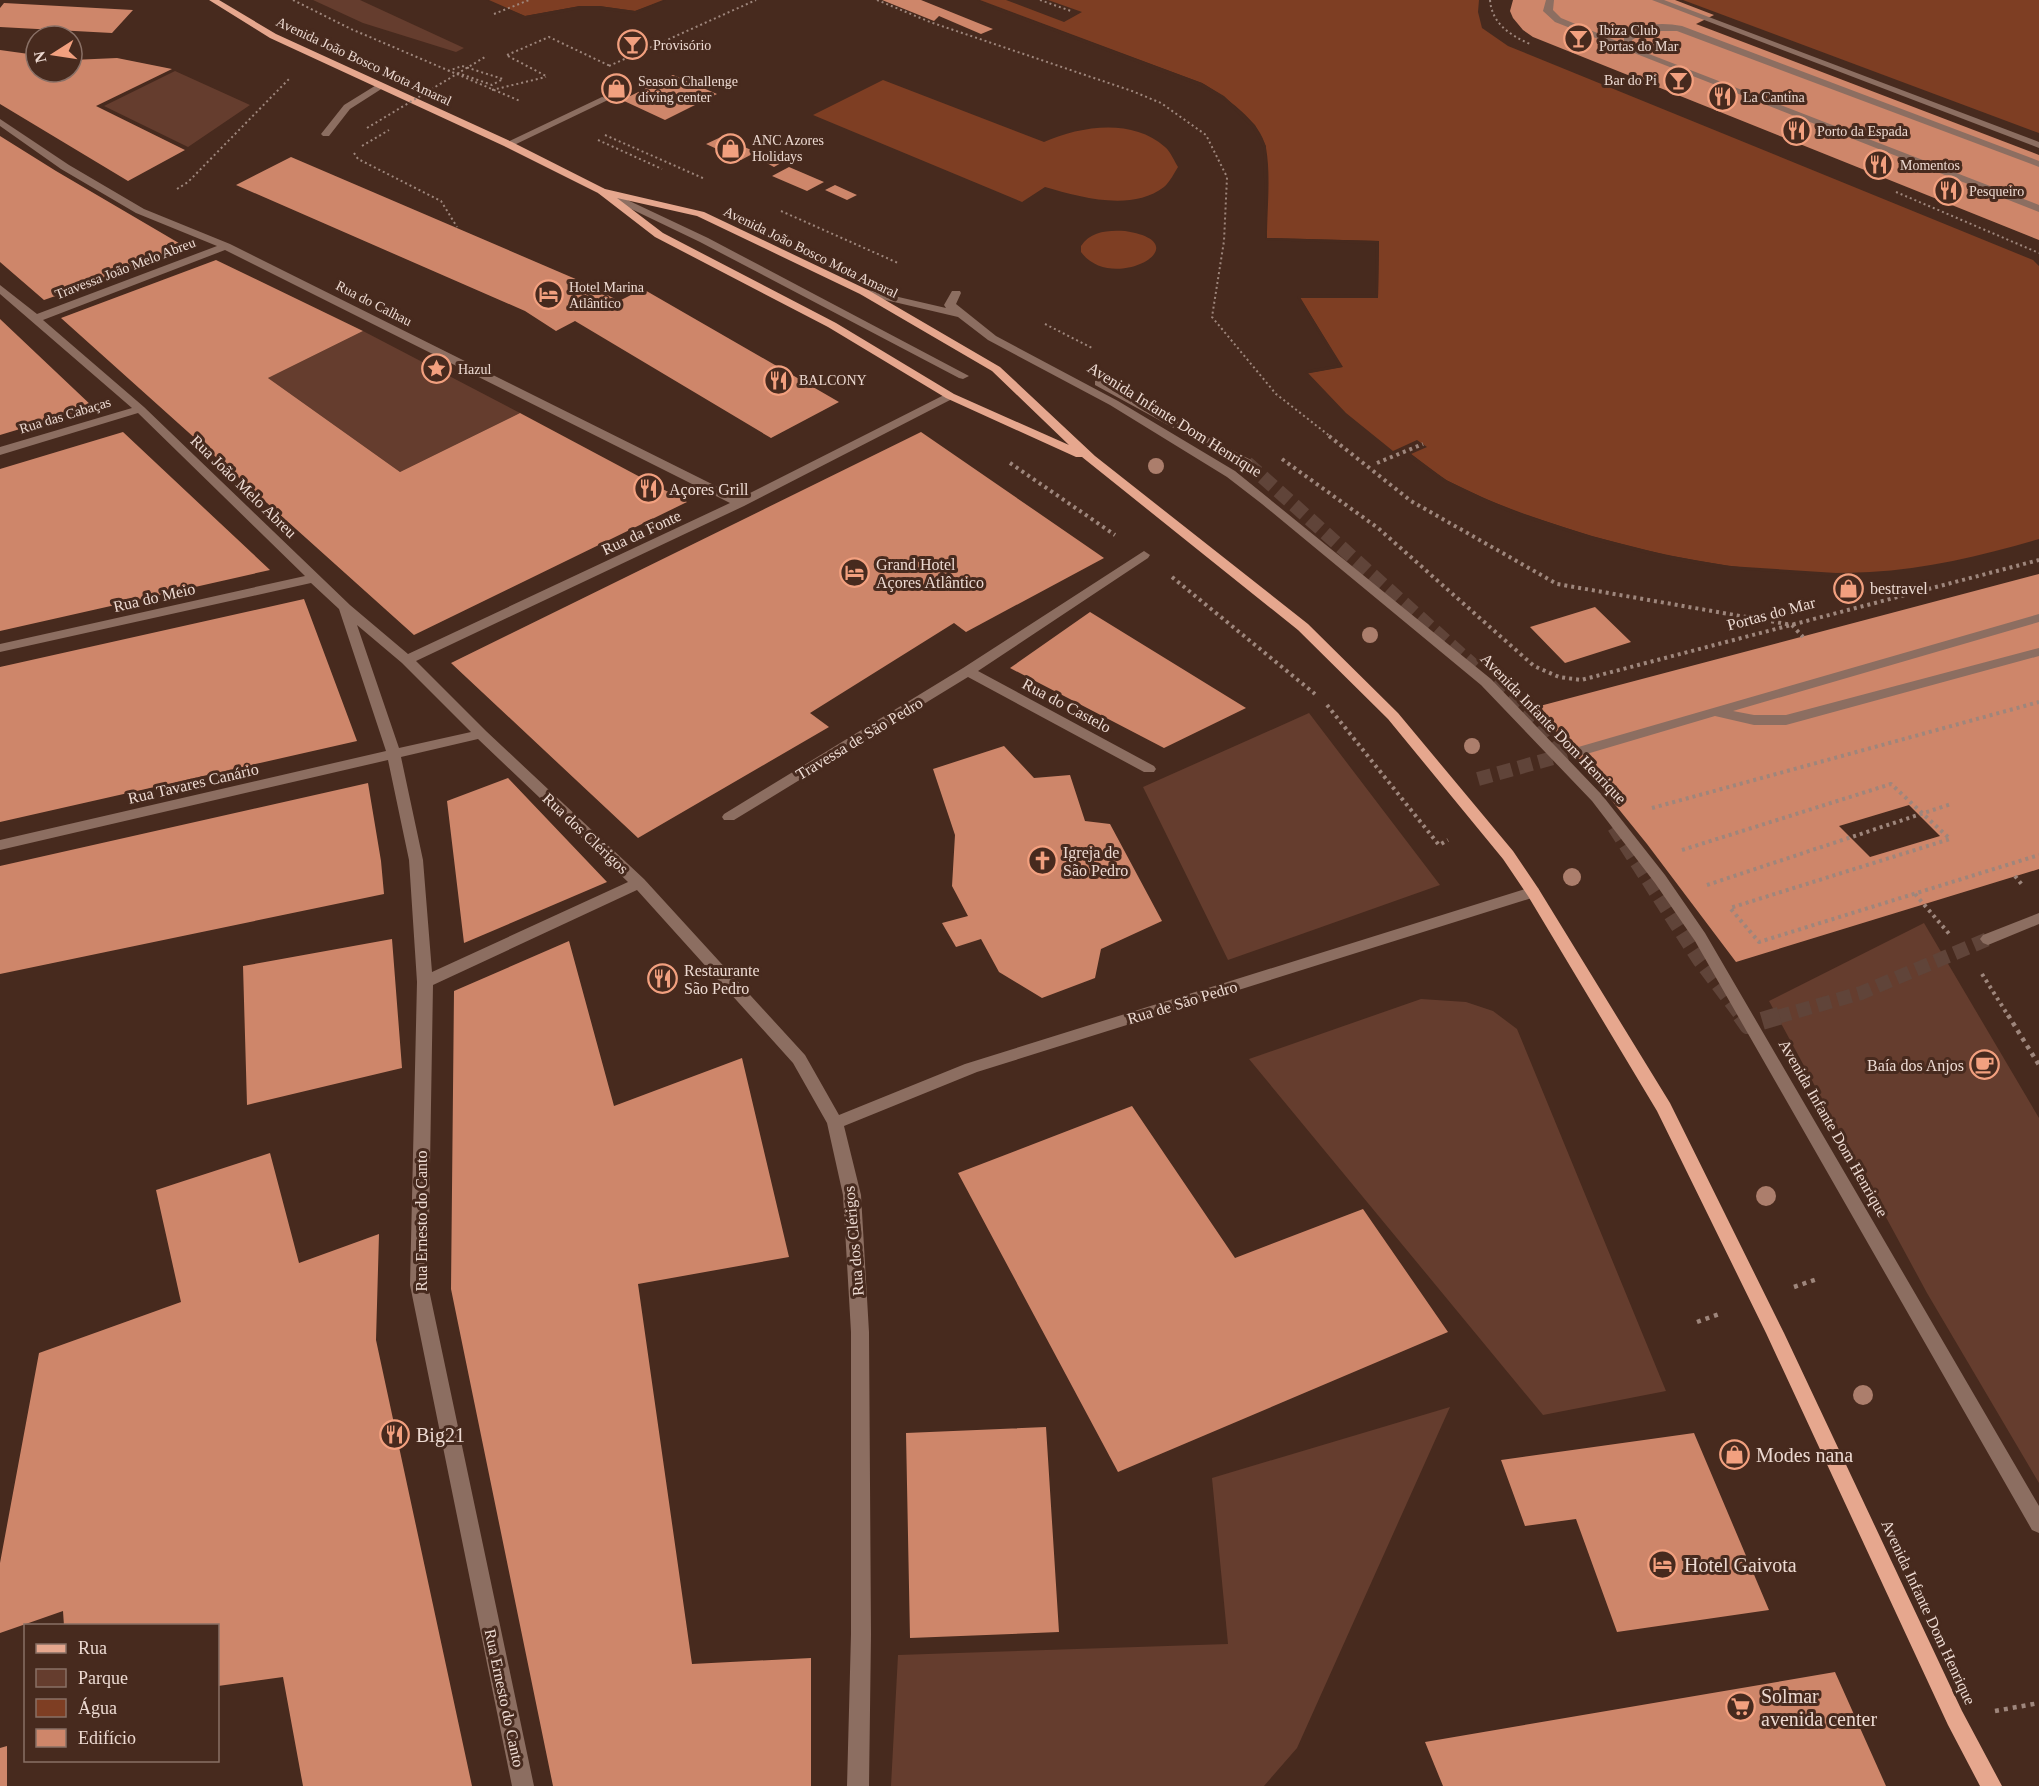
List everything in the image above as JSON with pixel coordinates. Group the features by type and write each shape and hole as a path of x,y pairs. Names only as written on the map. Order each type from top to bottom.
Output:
{"main road":[{"name":"Avenida João Bosco Mota Amaral","path":"213,0 273,36 508,144 602,191 659,235 832,326 950,396"},
{"name":"Avenida João Bosco Mota Amaral","path":"602,191 700,214 864,292 996,369"},
{"name":"Avenida Infante Dom Henrique","path":"996,369 1091,459 1303,627 1393,716 1508,855 1533,892 1664,1108 1775,1333 1955,1718 1990,1786"},
{"name":"Avenida Infante Dom Henrique","path":"950,396 1091,459"}],"street":[{"path":"1550,0 1548,11 1558,20 2039,209"},
{"path":"1656,0 2039,145"},
{"path":"1646,56 1629,46 1627,39 1634,32 1646,28 1679,28 2039,164"},
{"path":"326,134 347,107 381,86"},
{"path":"508,144 605,99"},
{"name":"Rua do Calhau","path":"0,122 65,167 141,211 226,246 740,503"},
{"path":"602,191 704,240 963,376"},
{"name":"Travessa João Melo Abreu","path":"35,319 226,246"},
{"name":"Rua João Melo Abreu","path":"0,288 140,408 345,608 394,755"},
{"path":"864,292 962,314"},
{"path":"956,293 950,305 962,314 1083,375 1247,463"},
{"name":"Avenida Infante Dom Henrique","path":"962,314 992,338 1114,403 1231,474 1486,682 1597,798 1672,896 1700,937 2039,1524"},
{"name":"Rua da Fonte","path":"407,660 740,503 950,396"},
{"name":"Rua das Cabaças","path":"0,451 140,408"},
{"name":"Travessa de São Pedro","path":"729,817 968,671 1143,555"},
{"name":"Rua do Meio","path":"0,648 315,578"},
{"name":"Rua dos Clérigos","path":"345,608 407,660 481,735 639,883 799,1059 835,1123 852,1195 860,1332 861,1634 858,1786"},
{"path":"1573,753 2039,618"},
{"path":"1713,711 1754,720 1786,720 2039,652"},
{"name":"Rua do Castelo","path":"968,671 1149,769"},
{"name":"Rua Tavares Canário","path":"0,845 481,735"},
{"name":"Rua Ernesto do Canto","path":"394,755 416,860 425,981 419,1285 523,1786"},
{"path":"425,981 639,883"},
{"name":"Rua de São Pedro","path":"835,1123 971,1068 1533,892"},
{"path":"1988,939 2039,918"}],"path":[{"path":"293,0 448,71 565,117 706,179"},
{"path":"494,14 529,0"},
{"path":"601,70 756,0"},
{"path":"877,0 930,22 1132,91 1161,103 1206,135 1227,177 1224,241 1212,317 1276,394 1411,501 1557,584 1792,625 1803,637"},
{"path":"1040,0 1071,11"},
{"path":"492,90 546,77 507,55 549,37 610,66"},
{"path":"363,136 368,128 485,57"},
{"path":"448,71 462,66 503,79 492,85 458,72"},
{"path":"141,211 188,182 289,79"},
{"path":"389,130 354,152 358,159 441,201 457,227"},
{"path":"771,207 890,259 956,293"},
{"path":"1377,463 1423,444"},
{"path":"1006,461 1143,555 1322,699 1439,845"},
{"name":"Portas do Mar","path":"1581,680 2039,560"},
{"path":"1643,811 2039,702"},
{"path":"1678,852 1891,784 1950,839 1730,908 1759,942 2039,855"},
{"path":"1672,896 1951,804"},
{"path":"1981,973 2039,1065"}],"green space":[{"path":"313,0 360,0 464,48 456,52 363,23"},
{"path":"175,71 250,105 188,147 104,106"},
{"path":"363,331 520,413 400,472 268,378"},
{"path":"1309,713 1440,885 1228,960 1143,787"},
{"path":"1924,923 2039,1118 2039,1483 1927,1293 1769,1001"},
{"path":"1421,999 1466,1002 1493,1011 1517,1029 1666,1391 1543,1415 1249,1059"},
{"path":"1450,1407 1297,1748 1264,1786 891,1786 898,1655 1228,1644 1212,1478"}],"water":[{"path":"489,0 663,0 635,11 580,6 525,16"},
{"path":"980,0 1006,0 1064,22 1082,12 1048,0 1479,0 1478,12 1482,28 1508,46 2033,260 2039,266 2039,539 1913,568 1831,573 1754,569 1678,557 1603,539 1521,513 1448,481 1411,454 1427,447 1417,440 1393,451 1346,413 1308,373 1342,367 1300,297 1378,298 1379,241 1267,238 1269,181 1266,148 1257,128 1240,110 1202,83"},
{"path":"1683,0 2039,0 2039,133"},
{"path":"883,80 1044,142 1058,136 1090,129 1122,128 1137,132 1165,147 1178,167 1164,187 1151,195 1136,199 1121,201 1089,198 1045,187 1022,202 813,115"},
{"path":"1106,231 1125,231 1147,237 1156,245 1154,254 1144,262 1112,269 1095,264 1081,252 1081,246 1095,234"}],"pier":[{"path":"486,0 525,16 580,6 635,11 666,0 635,14 580,9 525,19"},
{"path":"977,0 1202,83 1224,96 1255,125 1266,146 1267,238 1379,241 1378,298 1300,298 1343,367 1305,374 1307,370 1338,365 1297,297 1300,294 1375,295 1376,244 1266,240 1263,147 1252,127 1222,98 1200,86 979,3"},
{"path":"1411,454 1446,480 1488,500 1591,536 1666,555 1729,566 1836,573 1837,576 1728,569 1665,558 1590,539 1487,503 1445,482 1409,457"}],"building":[{"path":"882,0 921,0 993,29 981,34 939,16 934,21"},
{"path":"1513,0 1675,0 1714,15 1696,24 2039,155 2039,240 1533,37 1523,30 1513,18 1510,11"},
{"path":"4,3 133,10 112,33 84,32 84,24 24,24 24,28 0,27 0,8"},
{"path":"0,50 24,53 24,84 84,84 84,59 117,58 172,69 96,106 185,150 128,181 0,104"},
{"path":"673,75 717,94 665,120 622,100"},
{"path":"0,136 189,249 44,300 0,262"},
{"path":"721,137 756,152 741,160 706,144"},
{"path":"766,156 781,163 774,167 759,159"},
{"name":"Hotel Marina Atlântico","path":"291,157 578,280 619,301 643,289 839,402 771,438 575,321 556,331 525,311 236,185"},
{"path":"789,167 824,182 807,191 772,176"},
{"path":"835,185 857,195 847,200 825,190"},
{"path":"216,260 363,331 268,378 400,472 520,413 687,502 414,635 61,318"},
{"path":"0,319 93,407 0,435"},
{"path":"123,432 270,570 0,631 0,469"},
{"name":"Grand Hotel Açores Atlântico","path":"921,432 1104,558 966,632 954,623 810,713 829,727 638,838 451,663"},
{"path":"2039,574 2039,869 1736,962 1647,844 1536,707","holes":["1909,805 1940,836 1870,857 1839,826"]},
{"path":"304,599 357,741 0,822 0,667"},
{"path":"1595,607 1631,642 1565,663 1530,627"},
{"path":"1090,612 1246,708 1164,748 1010,668"},
{"name":"Igreja de São Pedro","path":"1004,746 1034,778 1070,775 1085,821 1110,824 1162,921 1101,949 1095,978 1042,998 999,972 981,939 956,947 942,923 968,916 952,886 955,835 933,769"},
{"path":"508,778 607,882 464,943 447,801"},
{"path":"368,783 384,894 0,974 0,866"},
{"path":"392,939 402,1068 247,1105 243,966"},
{"path":"569,941 614,1106 742,1058 789,1257 638,1284 692,1664 811,1658 811,1786 553,1786 451,1289 454,991"},
{"path":"1132,1106 1235,1258 1363,1209 1448,1332 1118,1472 958,1173"},
{"path":"270,1153 299,1263 379,1234 376,1340 472,1786 303,1786 283,1677 219,1686 219,1624 64,1624 63,1611 0,1633 0,1563 39,1353 181,1302 156,1190"},
{"path":"1046,1427 1059,1632 910,1638 906,1433"},
{"path":"1694,1433 1769,1610 1617,1632 1576,1519 1525,1526 1501,1460"},
{"name":"Solmar avenida center","path":"1835,1672 1886,1786 1443,1786 1425,1742"},
{"path":"7,1746 7,1786 0,1786 0,1748"}],"tunnel":[{"path":"1247,463 1475,667"},
{"path":"1493,683 1533,719 1558,753"},
{"path":"1478,779 1567,754"},
{"path":"1614,827 1699,960 1742,1017"},
{"path":"1777,1017 1861,993 1988,939"},
{"path":"1741,1015 1748,1025 1782,1015"}],"place":[{"name":"Ibiza Club Portas do Mar","path":"1578,38"},
{"name":"Provisório","path":"632,45"},
{"name":"Bar do Pi","path":"1678,80"},
{"name":"Season Challenge diving center","path":"617,89"},
{"name":"La Cantina","path":"1722,97"},
{"name":"Porto da Espada","path":"1796,131"},
{"name":"ANC Azores Holidays","path":"731,148"},
{"name":"Momentos","path":"1879,165"},
{"name":"Pesqueiro","path":"1948,191"},
{"name":"Hotel Marina Atlântico","path":"548,295"},
{"name":"Hazul","path":"437,369"},
{"name":"BALCONY","path":"778,380"},
{"name":"Açores Grill","path":"648,489"},
{"name":"Grand Hotel Açores Atlântico","path":"855,573"},
{"name":"bestravel","path":"1849,588"},
{"name":"Igreja de São Pedro","path":"1042,861"},
{"name":"Restaurante São Pedro","path":"663,979"},
{"name":"Baía dos Anjos","path":"1985,1065"},
{"name":"Big21","path":"395,1435"},
{"name":"Modes nana","path":"1735,1455"},
{"name":"Hotel Gaivota","path":"1663,1565"},
{"name":"Solmar avenida center","path":"1740,1707"}]}
